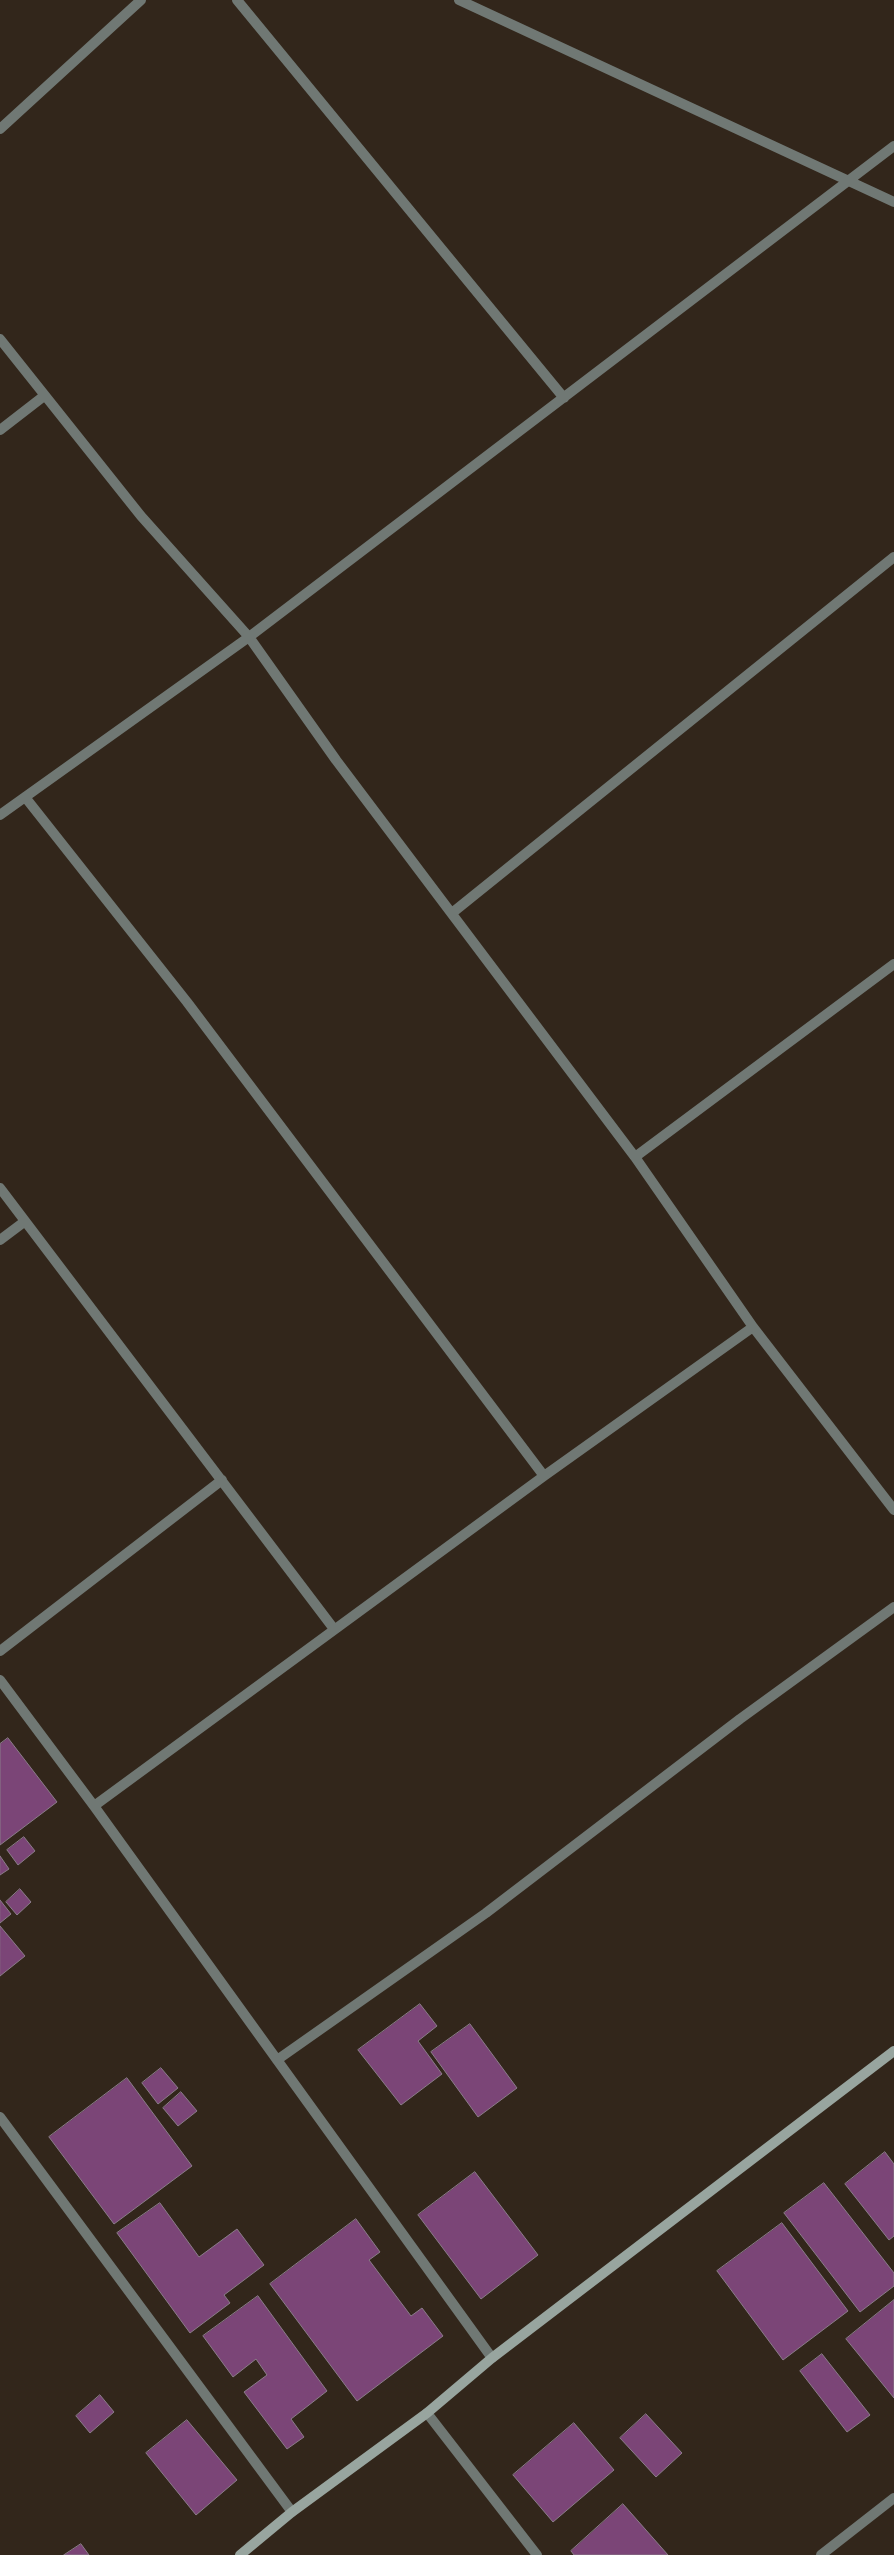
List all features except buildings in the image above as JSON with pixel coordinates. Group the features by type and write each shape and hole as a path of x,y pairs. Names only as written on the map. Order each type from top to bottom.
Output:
{"street":[{"path":"0,129 141,0"},
{"path":"236,0 564,398"},
{"path":"458,0 473,3 894,202"},
{"path":"0,815 249,638 894,146"},
{"path":"0,339 142,516 249,638 336,760 635,1157 753,1327 894,1510"},
{"path":"0,430 44,396"},
{"path":"452,913 894,557"},
{"path":"25,796 187,1002 544,1476"},
{"path":"635,1157 894,964"},
{"path":"0,1188 334,1630"},
{"path":"0,1240 24,1222"},
{"path":"94,1806 544,1476 753,1327"},
{"path":"0,1651 222,1480"},
{"path":"277,2060 486,1913 740,1719 894,1607"},
{"path":"0,1680 94,1806 492,2358"},
{"path":"240,2555 292,2512 427,2413 492,2358 894,2051"},
{"path":"0,2117 292,2512"},
{"path":"427,2413 537,2555"},
{"path":"821,2555 893,2502"}]}
